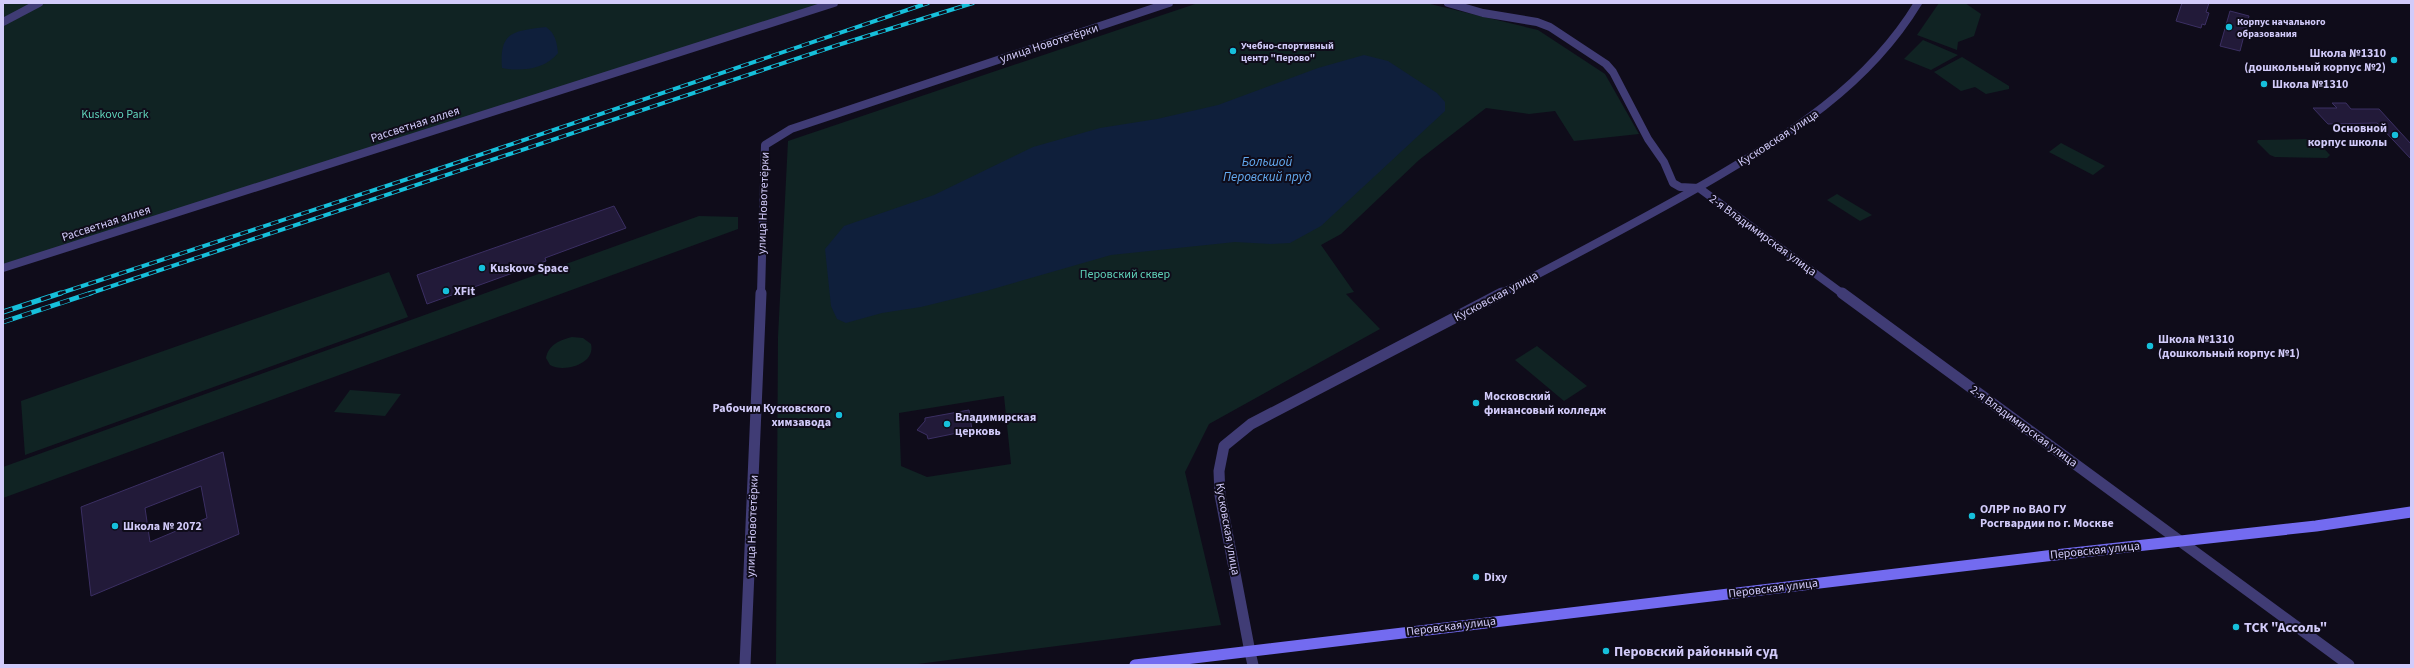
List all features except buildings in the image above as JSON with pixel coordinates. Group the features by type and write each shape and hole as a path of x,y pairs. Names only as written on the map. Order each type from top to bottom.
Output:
{"main road":[{"name":"Перовская улица","path":"1135,665 1840,580 2182,541 2411,512"}],"street":[{"path":"3,22 39,3"},
{"name":"Рассветная аллея","path":"3,268 834,3"},
{"name":"улица Новотетёрки","path":"745,665 758,382 765,146 774,138 791,129 1169,3"},
{"path":"1448,3 1483,13 1537,22 1550,27 1606,64 1614,72 1648,139 1664,162 1676,185 1699,188"},
{"name":"Кусковская улица","path":"1253,665 1220,495 1218,471 1224,446 1251,424 1699,188 1786,136 1836,99 1866,71 1907,20 1918,3"},
{"name":"2-я Владимирская улица","path":"1699,188 2349,665"}],"green space":[{"name":"Kuskovo Park","path":"3,3 827,3 3,266"},
{"name":"Перовский сквер","path":"1198,3 1426,3 1538,30 1605,74 1639,134 1574,141 1555,111 1529,114 1486,108 1419,160 1341,234 1321,245 1354,292 1346,294 1380,329 1209,424 1185,472 1221,625 910,665 776,665 778,337 788,141","holes":["1004,396 1011,464 927,477 901,466 899,413"]},
{"path":"1939,3 1965,3 1981,14 1974,36 1958,42 1957,50 1917,35"},
{"path":"1923,40 1958,55 1931,70 1904,59"},
{"path":"1962,57 2009,86 2009,89 1986,94 1975,87 1961,91 1934,72"},
{"path":"2309,139 2318,142 2330,155 2327,158 2275,157 2270,155 2257,142 2258,140"},
{"path":"2061,143 2105,166 2093,175 2049,152"},
{"path":"1837,194 1872,215 1860,221 1827,200"},
{"path":"699,216 738,217 738,229 3,498 3,467"},
{"path":"389,272 408,317 25,455 21,401"},
{"path":"572,337 583,338 591,344 589,357 584,362 570,367 563,368 550,365 546,358 547,353 552,346"},
{"path":"1537,346 1587,386 1564,401 1515,360"},
{"path":"350,390 401,394 385,416 334,412"}],"water":[{"path":"546,27 555,38 557,45 558,53 553,58 547,63 533,68 517,70 502,68 503,47 506,40 511,35 525,30"},
{"name":"Большой Перовский пруд","path":"1364,55 1388,61 1437,93 1445,102 1445,111 1321,226 1290,243 1271,244 1235,242 1111,255 986,291 921,307 882,313 846,323 837,319 831,306 825,249 844,226 934,195 1033,147 1100,128 1157,119 1218,105 1318,68"}],"railway":[{"path":"58,294 444,167 928,3"},
{"path":"88,294 838,45 973,3"},
{"path":"3,312 61,293"},
{"path":"3,322 91,293"}],"place":[{"name":"Корпус начального образования","path":"2229,27"},
{"name":"Учебно-спортивный центр \"Перово\"","path":"1233,51"},
{"name":"Школа №1310 (дошкольный корпус №2)","path":"2394,60"},
{"name":"Школа №1310","path":"2264,84"},
{"name":"Основной корпус школы","path":"2395,135"},
{"name":"Kuskovo Space","path":"482,268"},
{"name":"XFit","path":"446,291"},
{"name":"Школа №1310 (дошкольный корпус №1)","path":"2150,346"},
{"name":"Московский финансовый колледж","path":"1476,403"},
{"name":"Рабочим Кусковского химзавода","path":"839,415"},
{"name":"Владимирская церковь","path":"947,424"},
{"name":"ОЛРР по ВАО ГУ Росгвардии по г. Москве","path":"1972,516"},
{"name":"Школа № 2072","path":"115,526"},
{"name":"Dixy","path":"1476,577"},
{"name":"ТСК \"Ассоль\"","path":"2236,627"},
{"name":"Перовский районный суд","path":"1606,651"}]}
